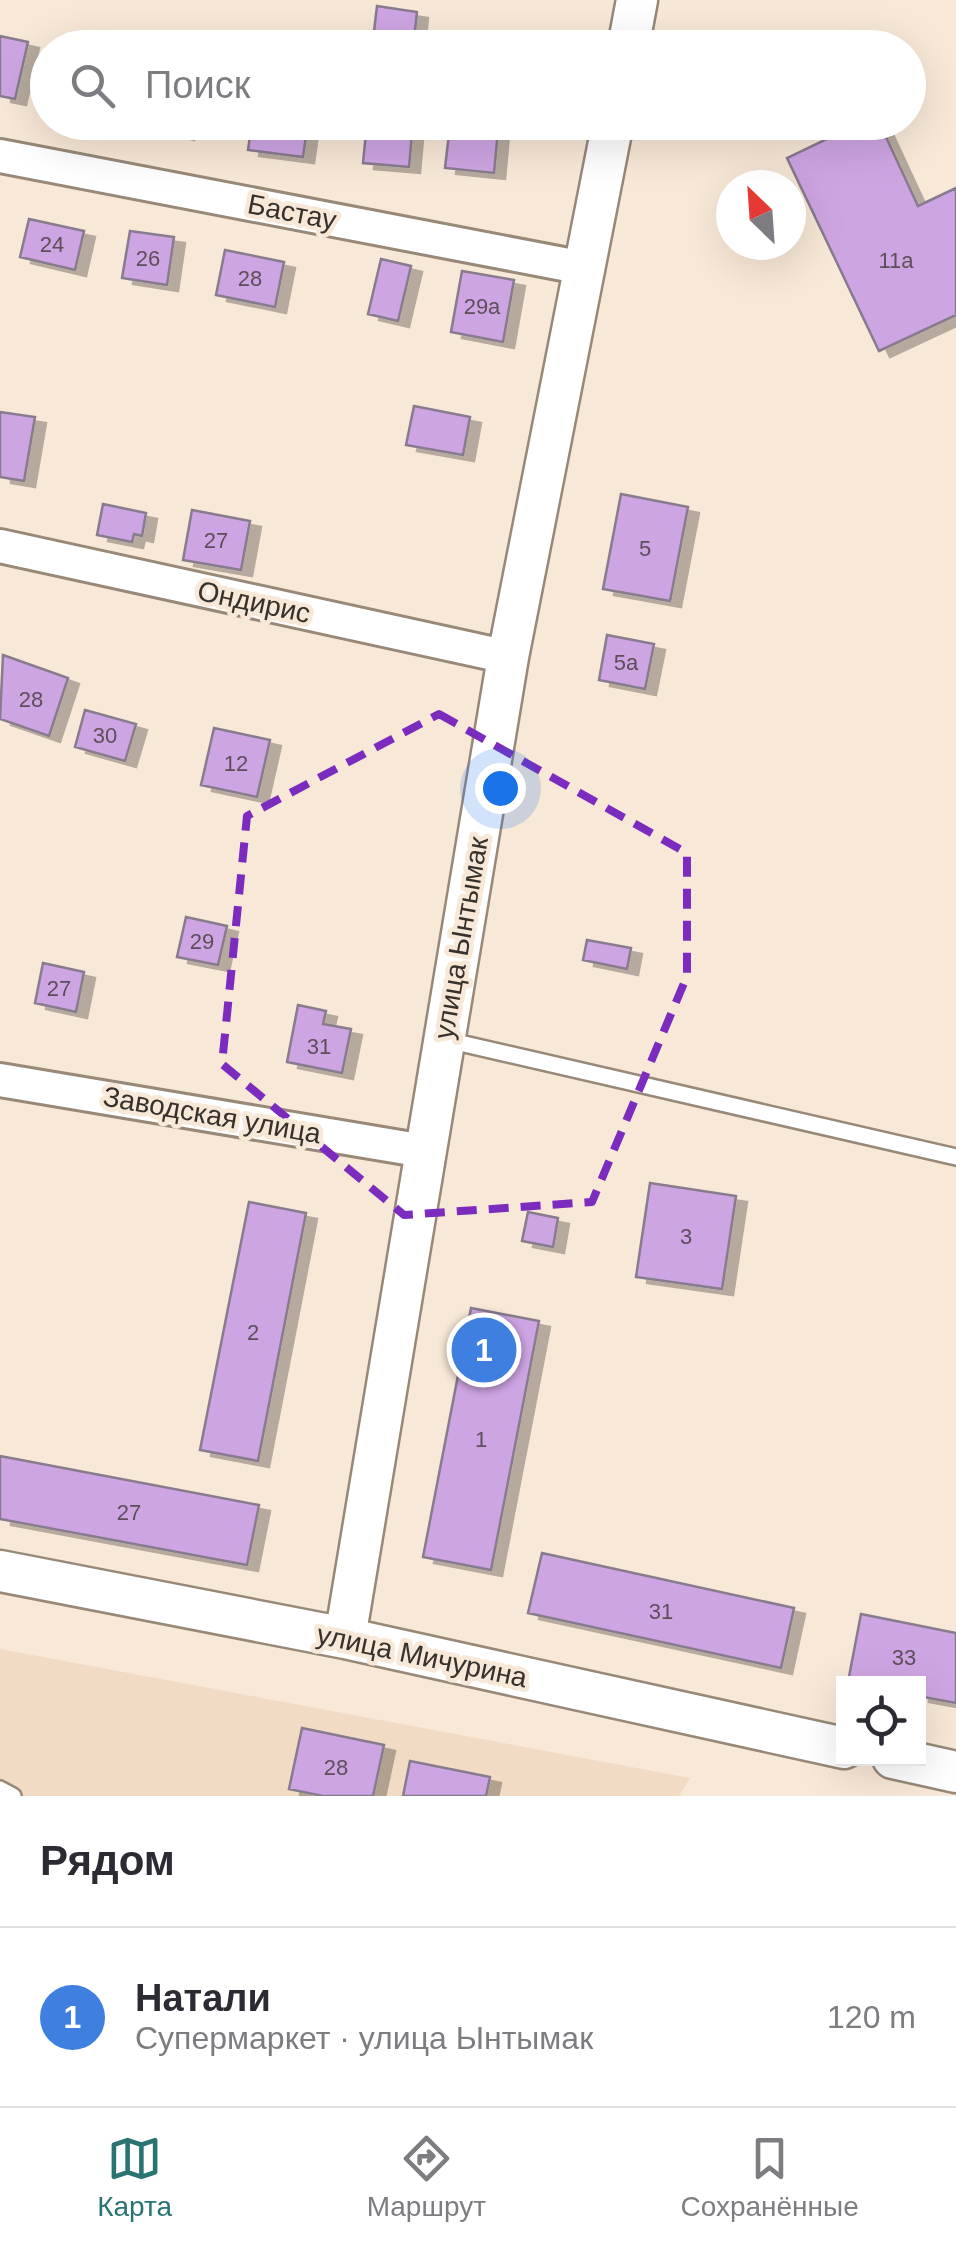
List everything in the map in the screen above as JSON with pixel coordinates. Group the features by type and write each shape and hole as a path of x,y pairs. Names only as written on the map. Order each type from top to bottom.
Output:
{"street":[{"path":"631,30 637,0"},
{"name":"улица Ынтымак","path":"345,1638 508,657 609,140"},
{"name":"Бастау","path":"0,156 584,268"},
{"name":"Ондирис","path":"0,546 508,657"},
{"name":"Заводская улица","path":"0,1080 424,1151"},
{"name":"улица Мичурина","path":"0,1571 345,1638 836,1746"},
{"path":"926,1765 956,1772"}],"lane":[{"path":"444,1039 956,1156"},
{"path":"0,1789 13,1796"}],"highlighted area":[{"path":"439,714 687,853 687,976 592,1202 404,1215 222,1064 247,816"}],"shaded area":[{"path":"0,1649 690,1778 679,1796 0,1796"}],"building":[{"path":"377,6 417,12 415,30 374,30"},
{"path":"0,36 28,42 15,99 0,96"},
{"path":"249,140 305,140 303,157 248,150"},
{"path":"365,140 411,140 409,167 363,163"},
{"path":"448,140 497,140 494,173 445,168"},
{"path":"824,140 887,140 918,206 956,188 956,315 879,351 806,198 806,170 793,170 787,158"},
{"path":"29,219 84,231 75,270 20,257"},
{"path":"130,231 174,237 167,285 122,278"},
{"path":"225,250 284,262 275,307 216,295"},
{"path":"381,259 411,266 398,321 368,314"},
{"path":"462,271 514,280 503,342 451,332"},
{"path":"414,406 470,417 463,455 406,445"},
{"path":"0,412 35,417 24,481 0,477"},
{"path":"621,494 688,507 670,601 603,589"},
{"path":"103,504 146,513 142,536 134,534 132,542 97,535"},
{"path":"192,510 250,521 241,570 183,560"},
{"path":"607,635 654,644 645,689 599,680"},
{"path":"3,655 68,678 49,736 0,719"},
{"path":"85,710 136,724 125,761 75,747"},
{"path":"214,728 270,740 257,797 201,785"},
{"path":"186,917 227,926 218,965 177,957"},
{"path":"587,940 631,948 627,969 583,960"},
{"path":"43,963 84,972 76,1012 35,1003"},
{"path":"298,1005 326,1011 323,1024 351,1029 342,1073 287,1062"},
{"path":"650,1183 736,1196 722,1289 636,1277"},
{"path":"249,1202 306,1213 258,1461 200,1450"},
{"path":"528,1212 558,1218 553,1247 522,1241"},
{"path":"471,1308 539,1321 491,1570 423,1557"},
{"path":"0,1456 259,1505 247,1565 0,1519"},
{"path":"542,1553 794,1608 781,1668 528,1613"},
{"path":"861,1614 956,1633 956,1703 926,1697 926,1676 849,1676"},
{"path":"302,1728 384,1745 373,1796 323,1796 289,1789"},
{"path":"410,1761 490,1777 486,1796 403,1796"}],"place":[{"name":"Натали","path":"484,1350"}]}
